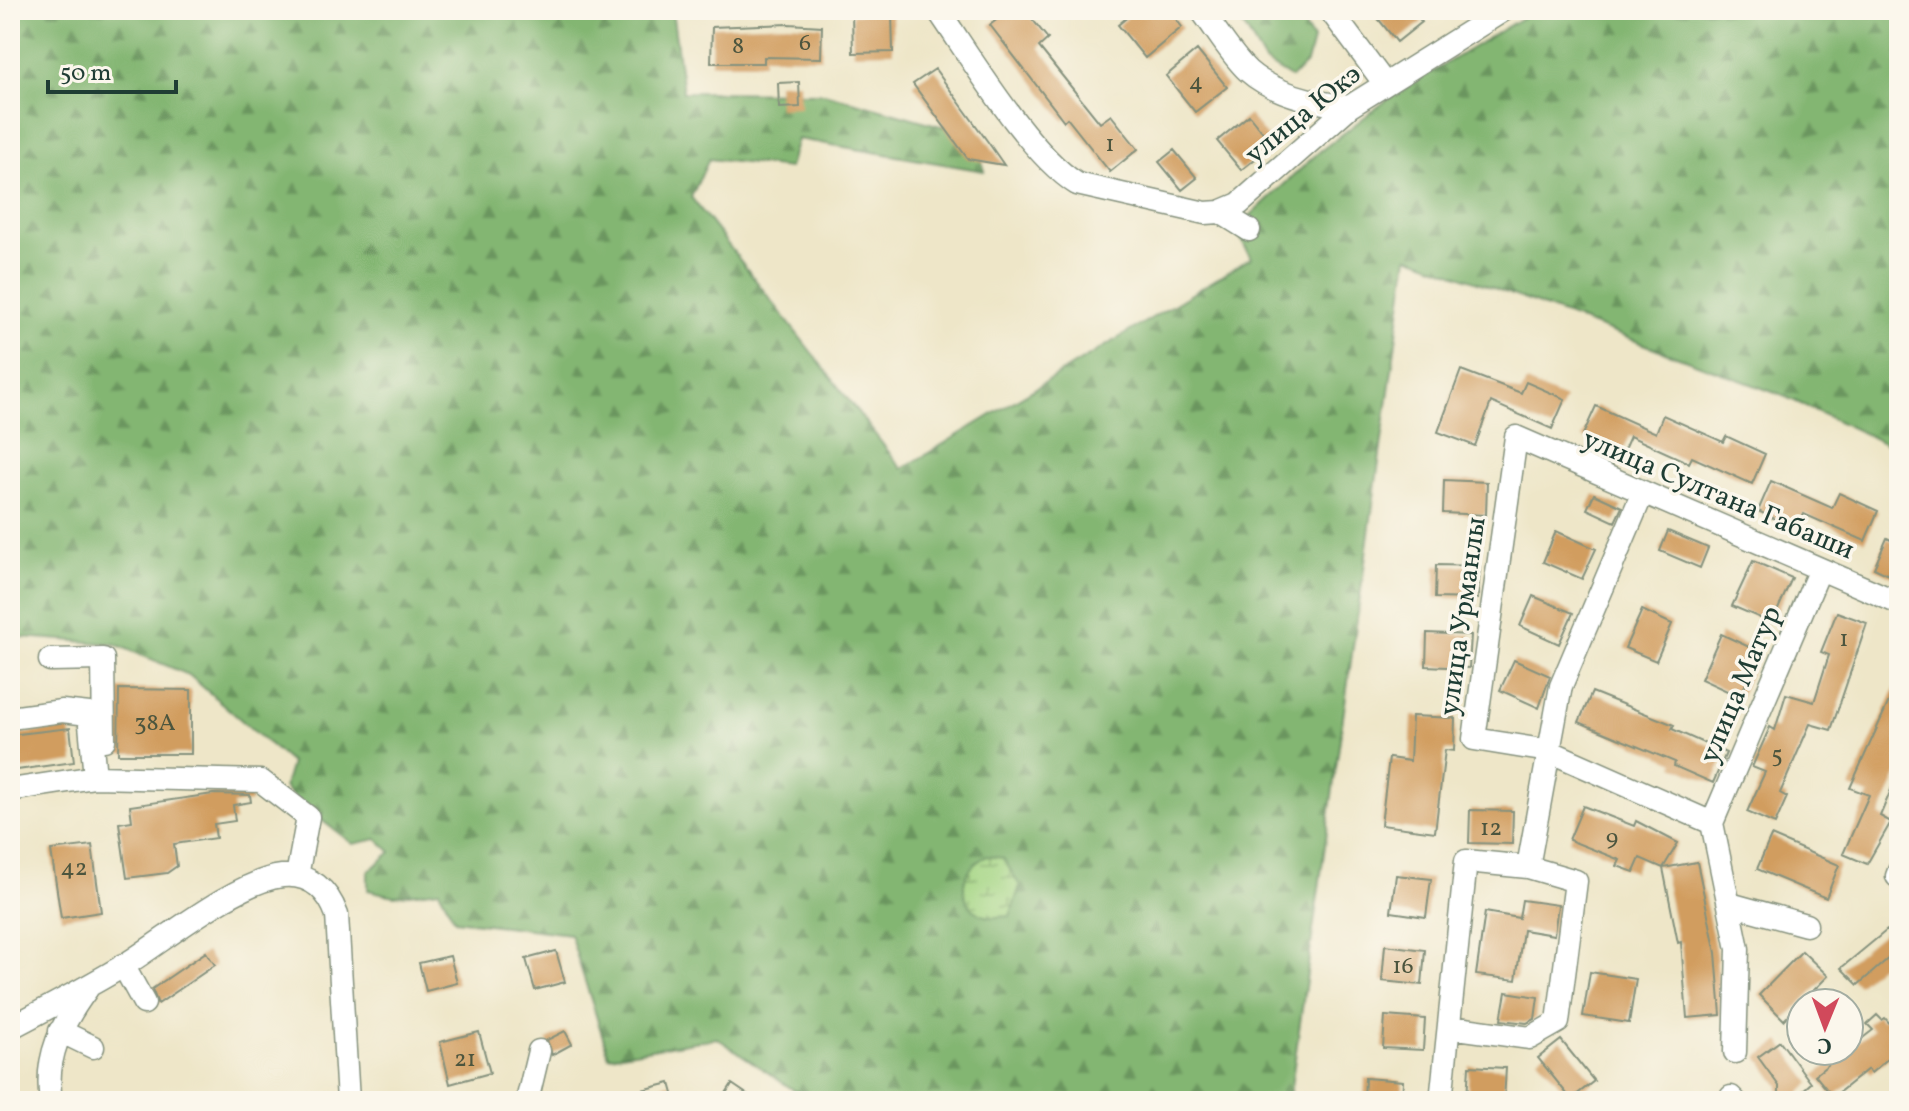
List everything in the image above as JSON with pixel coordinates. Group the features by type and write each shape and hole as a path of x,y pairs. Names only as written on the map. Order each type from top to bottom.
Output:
{"street":[{"path":"938,10 996,95 1061,174 1091,187 1205,213 1220,212 1249,230"},
{"path":"1201,10 1248,71 1273,86 1320,103 1349,107"},
{"path":"1330,10 1385,84"},
{"name":"улица Юкэ","path":"1220,212 1239,204 1349,107 1504,10"},
{"name":"улица Султана Габаши","path":"1516,437 1899,603"},
{"name":"улица Урманлы","path":"1516,437 1474,739 1549,751"},
{"path":"1528,867 1561,686 1643,492"},
{"name":"улица Матур","path":"1712,823 1820,569"},
{"path":"50,660 103,659 100,777"},
{"path":"10,718 62,711 89,714 100,777"},
{"path":"1549,751 1712,823 1738,949 1735,1052"},
{"path":"10,790 100,777 261,781 308,817 297,876"},
{"path":"1441,1101 1466,861 1528,867 1576,881 1558,1022 1530,1038 1450,1027"},
{"path":"10,1028 123,965 245,888 282,876 297,876 323,889 337,915 348,1101"},
{"path":"1730,904 1806,925"},
{"path":"123,965 144,1003"},
{"path":"51,1101 50,1068 60,1031 93,981"},
{"path":"60,1031 93,1047"},
{"path":"527,1101 539,1051"}],"green space":[{"path":"10,10 672,10 683,92 824,93 973,135 984,171 797,139 789,168 709,159 691,197 902,469 1251,258 1236,229 1319,152 1392,96 1535,10 1899,10 1899,450 1786,397 1408,256 1289,1101 810,1101 717,1038 609,1056 570,934 455,920 439,890 394,896 368,890 368,872 391,852 377,839 353,844 300,804 284,787 291,763 189,675 115,644 10,636"},
{"path":"1230,10 1295,10 1313,40 1307,63 1291,78 1265,62"},
{"path":"987,856 1003,858 1020,886 1010,916 980,914 967,900 964,891 968,872"}],"building":[{"path":"1009,10 1025,10 1048,39 1039,47 1100,123 1111,115 1138,149 1110,172 1067,118 1064,121 990,25"},
{"path":"1136,10 1169,10 1182,27 1145,58 1118,25"},
{"path":"1371,10 1412,10 1422,22 1397,42"},
{"path":"892,13 893,52 853,53 852,14"},
{"path":"822,26 821,58 764,57 764,63 711,63 712,27"},
{"path":"1197,50 1227,87 1195,112 1166,76"},
{"path":"935,69 1004,165 968,159 913,84"},
{"path":"799,82 800,107 779,108 778,83"},
{"path":"1249,115 1273,145 1241,170 1217,141"},
{"path":"1174,150 1197,178 1182,190 1159,162"},
{"path":"1461,370 1521,393 1526,382 1565,399 1552,429 1491,402 1475,446 1438,432"},
{"path":"1596,406 1656,433 1663,415 1723,442 1726,436 1765,454 1752,484 1692,457 1689,463 1630,436 1622,454 1582,437"},
{"path":"1444,480 1487,482 1486,515 1443,513"},
{"path":"1771,481 1832,508 1839,493 1878,511 1865,541 1804,514 1797,529 1758,511"},
{"path":"1594,494 1622,507 1615,522 1587,509"},
{"path":"1556,531 1596,549 1582,579 1543,562"},
{"path":"1668,531 1708,548 1700,568 1660,551"},
{"path":"1887,538 1899,544 1899,580 1874,568"},
{"path":"1753,561 1792,578 1772,623 1732,606"},
{"path":"1436,565 1480,566 1478,599 1435,598"},
{"path":"1533,596 1573,613 1559,644 1520,626"},
{"path":"1642,610 1672,624 1656,661 1625,648"},
{"path":"1837,612 1867,623 1831,730 1810,724 1780,793 1787,797 1775,824 1747,812 1765,772 1752,767 1770,727 1775,730 1786,694 1814,702 1829,655 1821,652"},
{"path":"1427,633 1471,635 1469,668 1426,666"},
{"path":"1721,634 1760,652 1740,697 1701,679"},
{"path":"1514,660 1550,676 1539,708 1500,690"},
{"path":"1899,679 1899,771 1880,816 1891,822 1867,864 1843,854 1869,795 1850,788"},
{"path":"119,689 191,690 191,754 118,754"},
{"path":"1592,692 1674,725 1672,729 1726,753 1713,783 1674,766 1675,762 1579,722"},
{"path":"1412,716 1455,718 1454,751 1445,750 1435,832 1381,825 1389,758 1410,761"},
{"path":"70,728 74,762 10,771 10,735"},
{"path":"213,794 250,795 251,802 233,805 235,821 214,824 216,838 174,844 177,866 167,873 127,878 119,823 132,821 130,806"},
{"path":"1583,806 1634,826 1636,821 1678,843 1663,868 1640,858 1634,872 1617,866 1620,860 1569,840"},
{"path":"1470,810 1513,811 1512,844 1469,843"},
{"path":"1771,836 1839,865 1826,898 1757,869"},
{"path":"92,845 101,912 61,918 51,850"},
{"path":"1697,862 1716,953 1721,1015 1687,1018 1681,942 1678,943 1663,868"},
{"path":"1396,875 1431,879 1426,917 1391,912"},
{"path":"1522,900 1558,905 1554,935 1523,930 1516,980 1476,975 1485,912 1519,918"},
{"path":"1887,930 1899,942 1899,949 1858,985 1841,968"},
{"path":"1385,945 1425,950 1422,985 1382,981"},
{"path":"556,951 565,982 535,990 526,959"},
{"path":"1802,951 1828,976 1817,987 1785,987 1784,1020 1759,995"},
{"path":"206,952 215,965 158,1004 152,989"},
{"path":"450,956 457,983 426,991 419,963"},
{"path":"1590,972 1636,979 1629,1023 1583,1016"},
{"path":"1506,992 1538,997 1535,1019 1527,1023 1501,1020"},
{"path":"1877,1015 1882,1020 1885,1018 1899,1034 1899,1049 1871,1073 1868,1069 1833,1097 1815,1075 1825,1067 1865,1067 1865,1036 1873,1030 1867,1024"},
{"path":"1385,1016 1425,1019 1423,1050 1383,1048"},
{"path":"565,1031 572,1044 552,1055 547,1040"},
{"path":"479,1032 490,1073 450,1084 440,1042"},
{"path":"1561,1040 1594,1081 1571,1099 1538,1058"},
{"path":"1780,1041 1785,1048 1785,1067 1799,1067 1811,1083 1800,1093 1800,1101 1779,1101 1779,1086 1758,1057"},
{"path":"1469,1066 1506,1068 1504,1100 1467,1098"},
{"path":"1365,1078 1403,1081 1402,1101 1364,1101"},
{"path":"670,1083 675,1101 619,1101 618,1096"},
{"path":"732,1084 757,1101 721,1101"}]}
